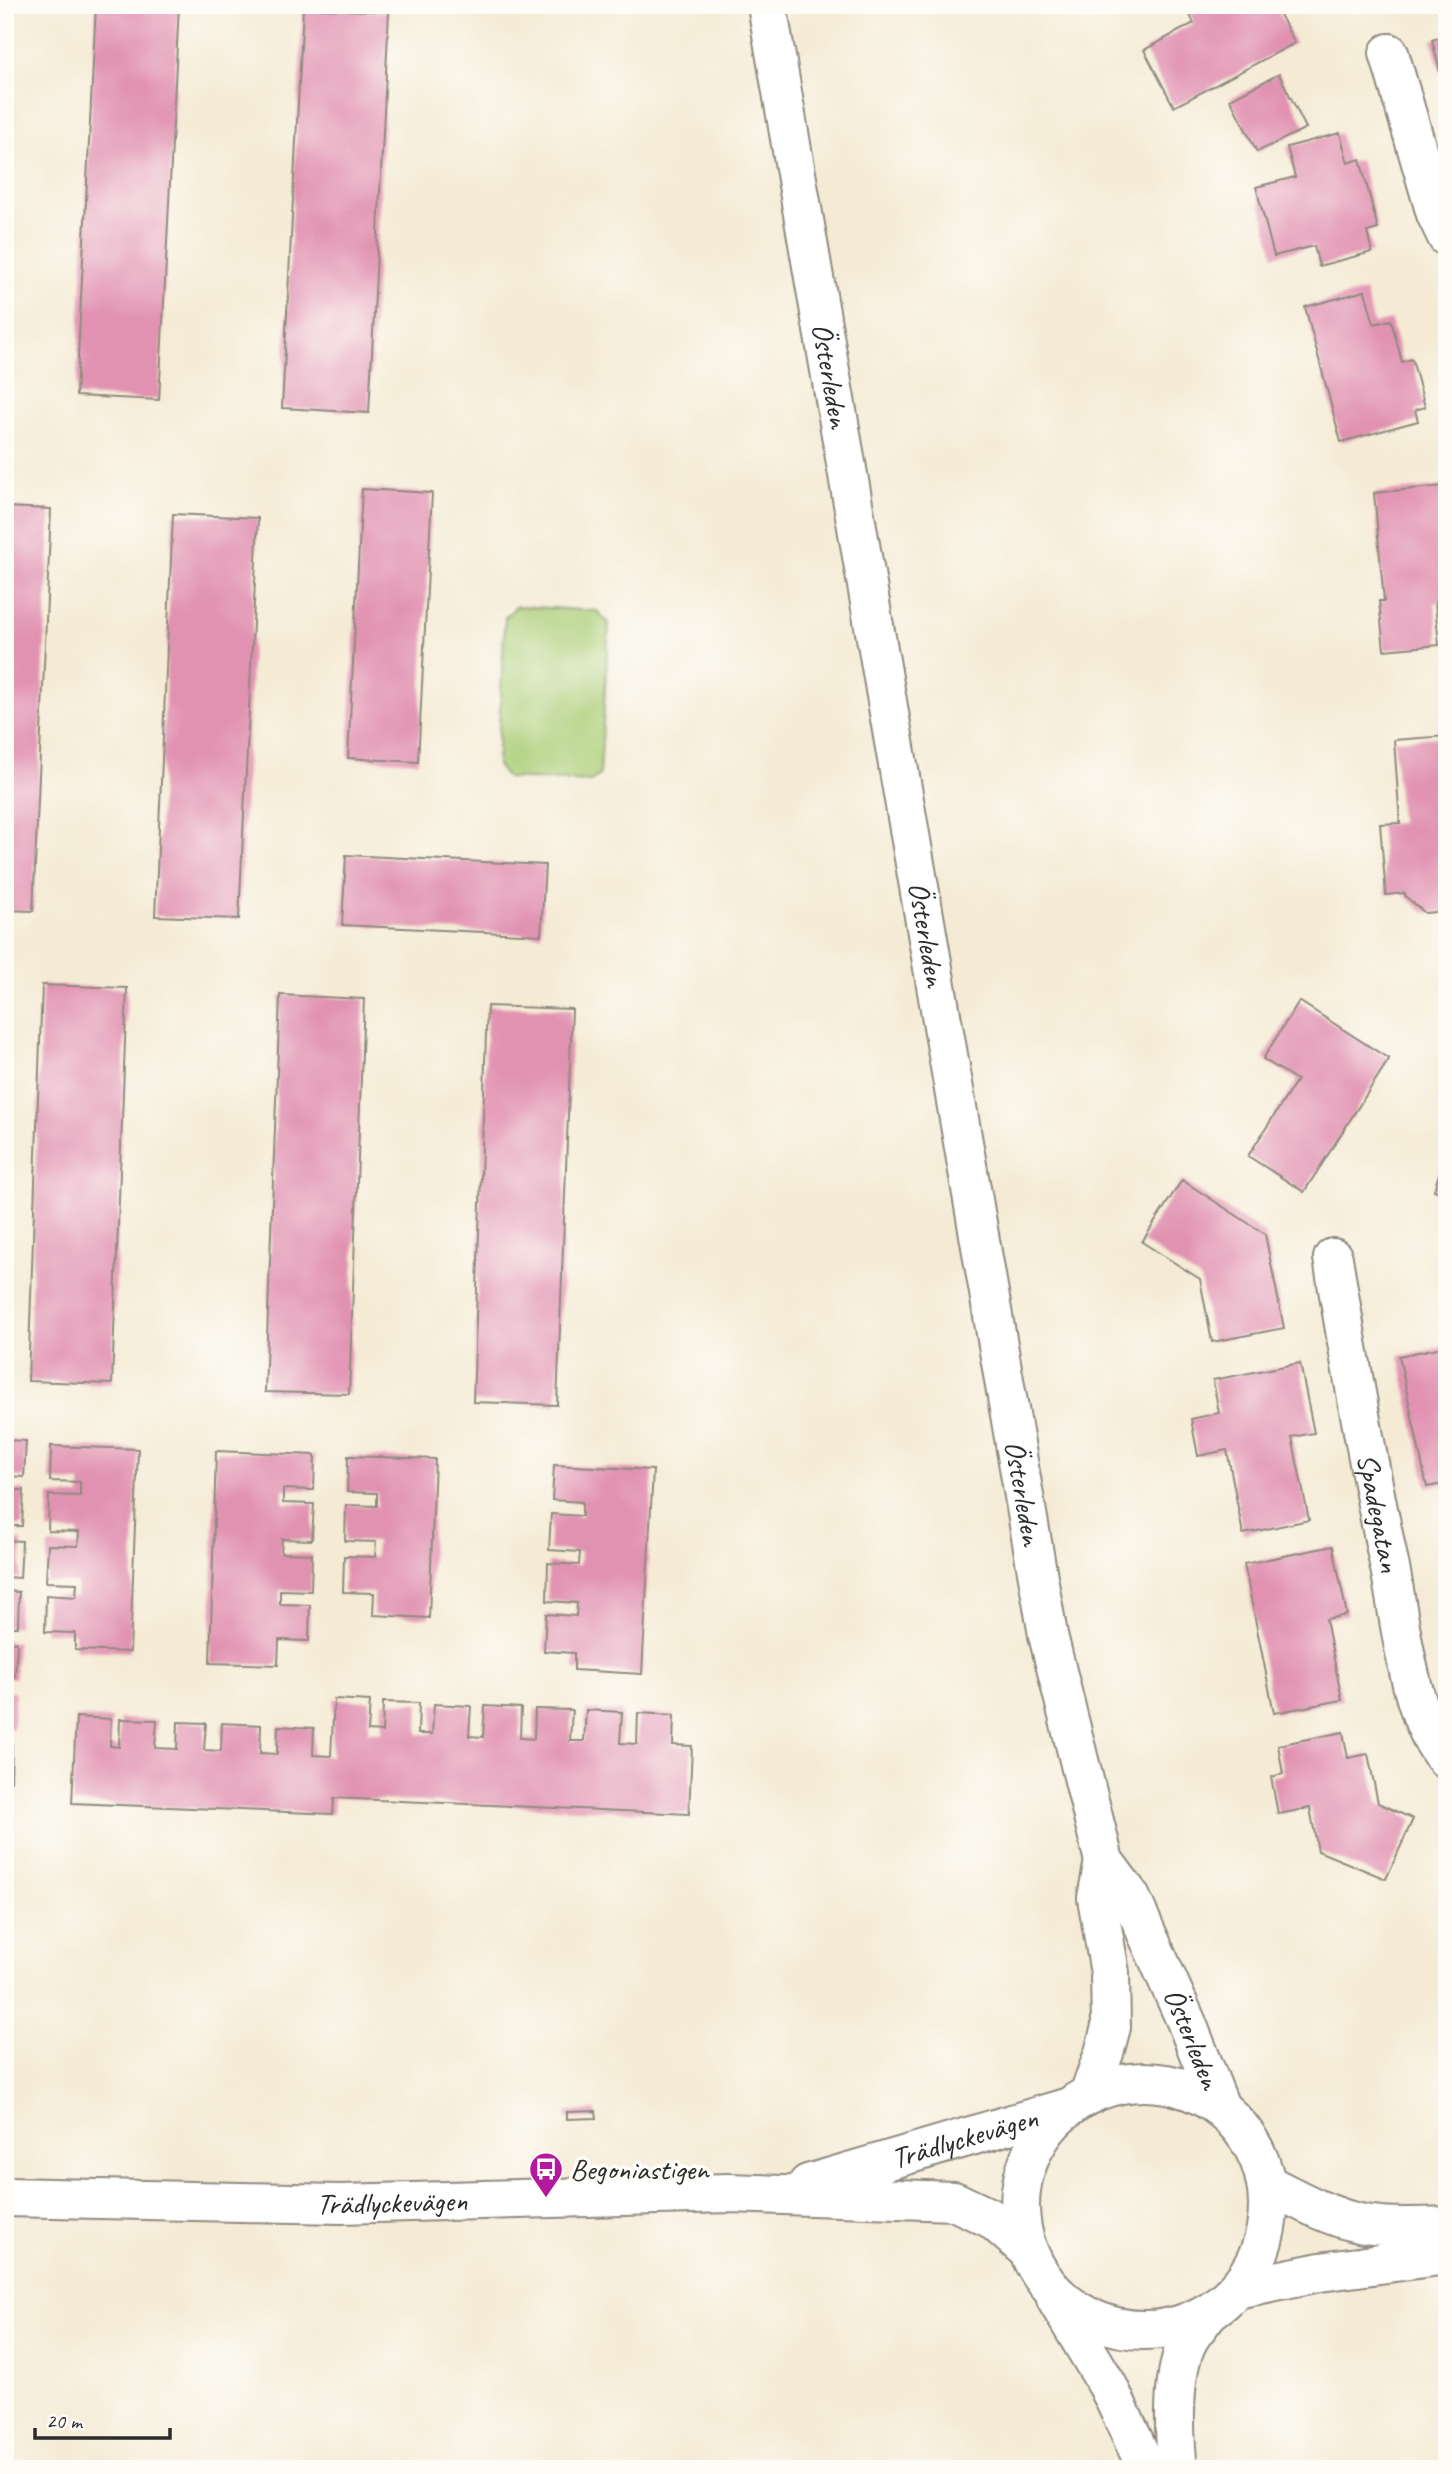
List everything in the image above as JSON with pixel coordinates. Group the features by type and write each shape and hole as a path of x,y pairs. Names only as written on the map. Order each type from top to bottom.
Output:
{"main road":[{"name":"Österleden","path":"767,5 1048,1635 1104,1861 1130,1896 1186,2021 1220,2107"},
{"path":"1389,53 1436,214 1447,237"},
{"name":"Spadegatan","path":"1333,1258 1362,1429 1410,1668 1429,1737 1447,1760"},
{"name":"Österleden","path":"1078,2101 1104,2053 1111,2027 1110,1972 1097,1898 1104,1861"},
{"name":"Trädlyckevägen","path":"779,2193 1078,2101 1127,2082 1146,2081 1185,2088 1220,2107 1242,2128 1258,2155 1267,2184 1269,2203 1264,2240 1248,2274 1237,2289 1208,2313 1181,2325 1153,2330 1124,2329 1096,2321 1071,2307 1050,2288 1036,2269 1021,2227 1021,2182 1037,2140 1051,2123 1078,2101"},
{"path":"1267,2184 1324,2211 1362,2224 1447,2226"},
{"name":"Trädlyckevägen","path":"5,2197 341,2204 779,2193 954,2201 992,2219 1027,2249"},
{"name":"Trädlyckevägen","path":"1237,2289 1320,2273 1447,2255"},
{"path":"1050,2288 1108,2386 1147,2469"},
{"path":"1178,2469 1174,2434 1177,2381 1187,2341 1208,2313"}],"green space":[{"path":"517,606 597,611 609,624 600,774 591,782 507,778 497,766 505,617"}],"building":[{"path":"96,5 179,5 159,400 76,396"},
{"path":"1185,5 1275,5 1295,43 1174,107 1144,50 1194,23"},
{"path":"303,8 389,12 369,413 282,408"},
{"path":"1447,35 1447,95 1446,95 1432,40"},
{"path":"1279,74 1306,128 1257,152 1230,99"},
{"path":"1340,133 1348,163 1360,159 1378,229 1367,232 1372,252 1319,266 1314,246 1274,256 1256,187 1295,177 1287,147"},
{"path":"1365,291 1374,324 1391,320 1402,362 1412,359 1425,407 1415,410 1418,421 1341,442 1305,307"},
{"path":"5,338 10,338 7,404 5,404"},
{"path":"1443,486 1447,530 1447,602 1435,603 1439,645 1384,650 1379,601 1384,601 1374,493"},
{"path":"362,489 432,493 418,762 348,758"},
{"path":"5,507 51,509 33,911 5,910"},
{"path":"173,514 258,518 239,919 155,916"},
{"path":"1447,736 1447,911 1425,913 1406,897 1405,893 1386,895 1380,824 1400,823 1394,740"},
{"path":"346,855 545,865 541,935 342,925"},
{"path":"42,985 127,988 112,1384 28,1381"},
{"path":"280,995 364,999 349,1394 265,1392"},
{"path":"1299,1001 1389,1059 1304,1192 1248,1156 1297,1080 1263,1059"},
{"path":"487,1006 572,1009 557,1405 473,1402"},
{"path":"1447,1151 1447,1194 1434,1190"},
{"path":"1182,1180 1265,1234 1284,1328 1212,1342 1200,1279 1142,1242"},
{"path":"1447,1346 1446,1497 1443,1484 1427,1487 1399,1356"},
{"path":"1300,1363 1314,1433 1292,1437 1309,1520 1243,1534 1227,1450 1198,1456 1191,1419 1219,1413 1213,1380"},
{"path":"5,1440 26,1441 24,1477 5,1476"},
{"path":"51,1446 138,1449 130,1652 75,1650 75,1633 45,1632 46,1595 76,1597 77,1583 46,1582 48,1545 78,1546 79,1532 48,1531 49,1495 80,1496 80,1482 50,1481"},
{"path":"216,1451 315,1455 314,1490 283,1489 283,1503 314,1504 312,1540 282,1539 281,1553 312,1554 311,1591 280,1590 280,1604 310,1605 309,1641 279,1640 278,1665 210,1663"},
{"path":"348,1456 435,1459 429,1618 373,1615 374,1593 343,1592 344,1556 375,1557 376,1542 345,1541 346,1505 377,1506 377,1493 347,1492"},
{"path":"554,1465 653,1470 642,1674 574,1670 574,1653 544,1651 546,1614 576,1616 577,1603 547,1601 548,1563 579,1565 580,1552 549,1550 551,1514 582,1516 582,1502 552,1500"},
{"path":"5,1490 24,1490 22,1526 5,1526"},
{"path":"5,1540 22,1541 20,1578 5,1577"},
{"path":"1333,1546 1347,1615 1326,1619 1342,1700 1274,1713 1244,1564"},
{"path":"5,1591 19,1592 18,1627 5,1627"},
{"path":"5,1641 17,1642 15,1678 5,1678"},
{"path":"5,1692 15,1692 13,1729 5,1728"},
{"path":"334,1699 370,1701 368,1731 382,1732 383,1702 419,1703 418,1734 432,1734 434,1704 471,1706 469,1736 483,1737 485,1706 521,1708 520,1738 534,1739 535,1709 572,1710 570,1741 584,1741 586,1710 622,1712 620,1743 637,1744 638,1713 674,1715 673,1745 692,1746 689,1814 334,1798 333,1814 72,1803 76,1717 111,1719 110,1746 119,1747 120,1719 157,1720 155,1748 177,1749 178,1722 206,1723 204,1750 221,1751 222,1723 261,1725 260,1753 277,1754 278,1726 314,1728 313,1755 331,1756"},
{"path":"1343,1732 1348,1758 1368,1754 1378,1803 1413,1819 1386,1879 1318,1851 1310,1808 1278,1814 1271,1777 1283,1774 1278,1745"},
{"path":"5,1745 12,1745 11,1781 5,1781"},
{"path":"596,2111 597,2118 567,2119 567,2112"}],"place":[{"name":"Begoniastigen","path":"546,2199"}]}
